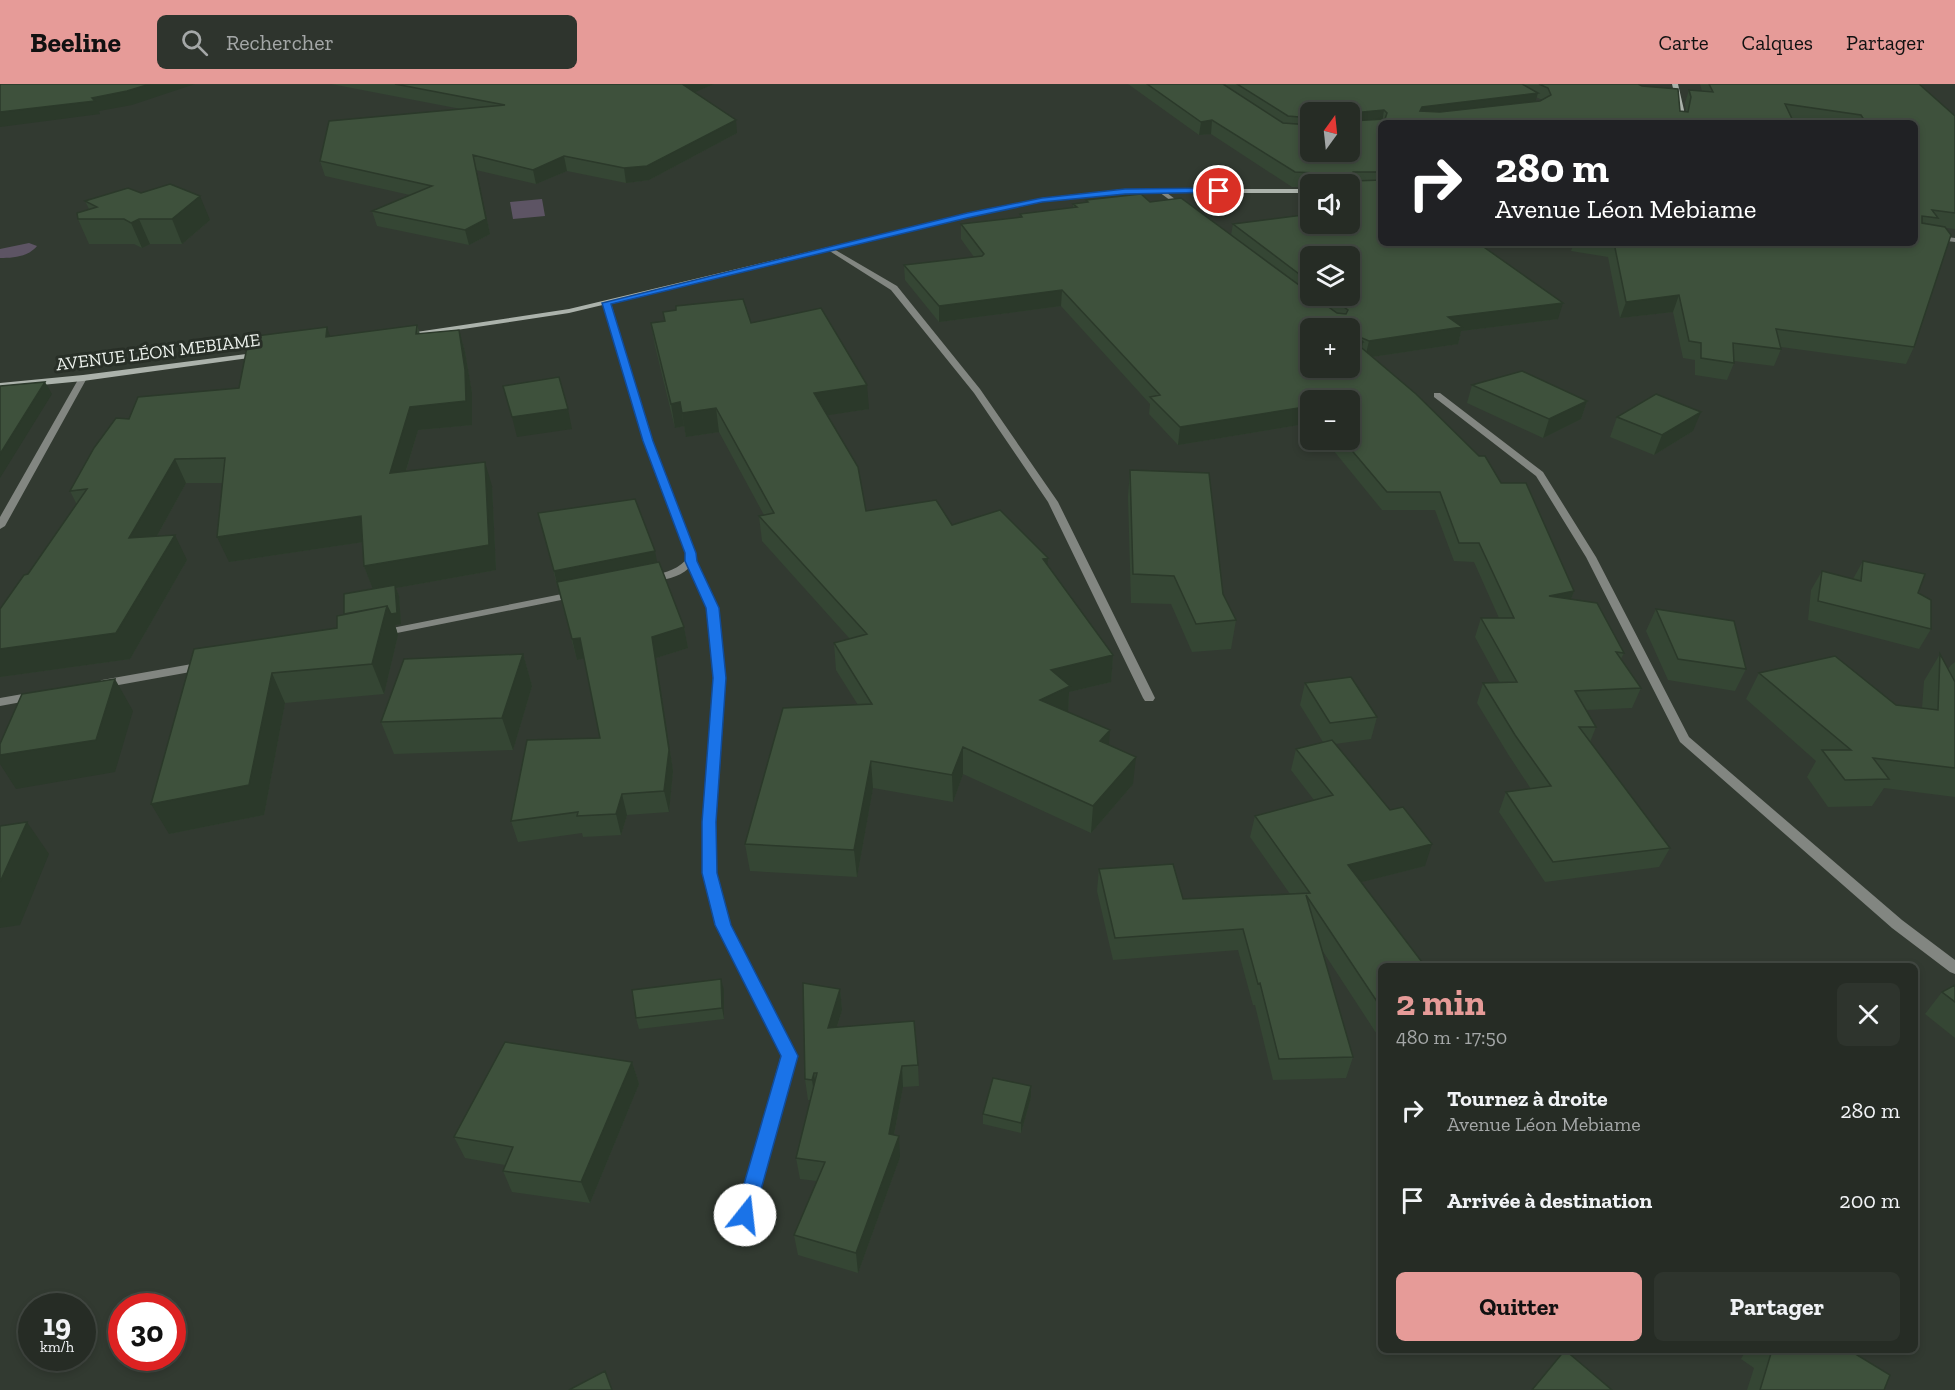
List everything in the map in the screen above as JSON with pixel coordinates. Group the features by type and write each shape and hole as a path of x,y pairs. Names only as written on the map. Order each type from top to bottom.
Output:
{"street":[{"path":"1675,84 1681,110 1680,120"},
{"path":"392,337 491,324 607,303 1042,200 1093,194 1161,191 1300,191"},
{"path":"1161,191 1193,215"},
{"path":"1918,235 1955,240"},
{"path":"830,249 894,288 977,391 1053,502 1149,698"},
{"path":"607,303 648,441 691,561 712,608 719,678 709,822 710,873 723,925 789,1056 738,1238"},
{"name":"AVENUE LÉON MEBIAME","path":"0,386 83,378 264,354"},
{"path":"0,526 83,378"},
{"path":"1437,395 1540,474 1591,557 1684,739 1897,924 1955,968"},
{"path":"639,582 674,574 684,569 691,561"},
{"path":"370,636 592,591"},
{"path":"92,686 220,663"},
{"path":"0,702 46,694"}],"shaded area":[{"path":"542,199 545,216 513,219 510,202"},
{"path":"29,243 37,246 29,253 0,258 0,249"}],"building":[{"path":"0,84 150,84 92,98 95,101 0,112"},
{"path":"395,84 682,84 736,120 647,166 624,168 564,156 533,170 473,155 486,219 465,230 372,211 432,186 320,161 329,121 505,105"},
{"path":"1147,84 1223,84 1283,123 1300,124 1300,162 1360,162 1360,120 1385,119 1387,113 1384,110 1360,112 1360,102 1300,102 1300,117 1288,116 1237,84 1522,84 1538,93 1422,107 1420,111 1440,112 1540,101 1551,95 1548,88 1539,84 1638,84 1678,89 1680,111 1688,112 1691,97 1689,90 1713,92 1709,84 1919,84 1955,116 1955,213 1932,210 1938,218 1922,216 1922,223 1945,227 1951,235 1914,347 1776,329 1781,349 1733,343 1734,363 1701,358 1701,343 1689,341 1679,295 1626,302 1615,246 1918,246 1918,120 1864,120 1861,115 1785,104 1793,120 1378,120 1378,172 1315,174 1295,172 1212,120 1201,122"},
{"path":"1378,180 1378,246 1482,246 1563,303 1448,317 1462,327 1369,341 1360,337 1360,318 1300,318 1300,378 1360,378 1360,346 1416,394 1479,456 1485,456 1501,483 1526,483 1574,591 1549,596 1597,603 1624,653 1616,652 1641,688 1575,691 1596,727 1579,727 1670,848 1553,862 1506,792 1551,786 1515,735 1483,683 1517,682 1481,618 1514,618 1479,543 1459,543 1440,492 1387,492 1351,450 1360,450 1360,390 1300,390 1300,408 1180,427 1150,397 1160,395 1062,290 939,306 904,265 982,256 984,254 961,224 1022,217 1020,214 1077,207 1073,204 1088,202 1086,200 1141,194 1150,202 1181,198 1300,286 1300,306 1327,306 1337,313 1346,314 1348,310 1342,306 1360,306 1360,246 1300,246 1300,275 1233,224 1300,215 1300,234 1360,234 1360,181"},
{"path":"170,184 200,196 172,219 139,219 131,223 124,219 78,219 77,213 97,207 85,201 128,188 141,193"},
{"path":"743,299 751,323 821,308 867,385 814,393 858,467 866,511 936,500 952,525 1000,510 1048,558 1043,559 1113,655 1051,670 1070,686 1040,700 1110,730 1100,741 1136,757 1093,806 963,747 952,775 871,761 854,850 745,844 783,708 872,704 834,643 867,634 759,516 774,513 716,408 682,413 680,402 671,404 651,323 665,321 663,312 676,310 676,306"},
{"path":"417,325 416,334 459,330 465,370 466,401 410,407 390,473 485,462 489,545 364,566 361,516 217,537 225,458 175,459 129,538 175,535 116,633 0,649 0,609 24,575 28,574 87,489 70,491 94,448 116,418 129,419 138,397 239,388 249,337 327,327 326,337"},
{"path":"1522,371 1587,401 1549,419 1472,385"},
{"path":"559,377 568,409 512,417 503,386"},
{"path":"45,382 0,454 0,386"},
{"path":"1656,394 1701,412 1662,435 1617,417"},
{"path":"1130,470 1209,473 1223,594 1236,620 1196,624 1174,576 1133,574"},
{"path":"635,499 655,551 554,571 538,513"},
{"path":"1863,561 1925,574 1918,593 1931,600 1931,629 1818,601 1822,571 1861,581"},
{"path":"659,562 684,627 652,637 669,750 664,791 622,794 616,814 577,816 578,812 511,821 527,740 600,738 580,638 572,639 557,582"},
{"path":"395,585 397,613 391,614 387,606 344,614 344,594"},
{"path":"387,606 372,664 272,673 249,785 151,804 194,649 337,628 337,616"},
{"path":"1656,609 1734,621 1746,669 1678,659"},
{"path":"523,654 502,718 381,722 404,659"},
{"path":"1940,654 1955,682 1955,768 1873,758 1889,779 1845,780 1822,750 1851,750 1759,673 1835,656 1896,705 1938,710"},
{"path":"1351,677 1377,717 1330,723 1305,683"},
{"path":"115,679 96,740 0,755 0,744 22,694"},
{"path":"1332,740 1390,810 1403,807 1432,844 1348,865 1423,963 1378,963 1378,1003 1306,895 1353,1057 1279,1059 1260,983 1258,984 1243,929 1115,938 1099,869 1173,864 1183,899 1310,893 1255,816 1333,795 1296,749"},
{"path":"27,822 0,882 0,826"},
{"path":"721,979 722,1008 636,1018 632,990"},
{"path":"803,983 840,989 828,1028 914,1021 918,1065 902,1066 889,1134 899,1136 856,1253 794,1235 825,1162 796,1158 817,1073 814,1073 812,1080 805,1079"},
{"path":"1955,985 1955,1002 1942,992"},
{"path":"505,1042 632,1062 581,1182 503,1171 513,1147 454,1137"},
{"path":"993,1078 1031,1086 1021,1123 983,1114"},
{"path":"1563,1353 1569,1353 1612,1390 1532,1390"},
{"path":"1771,1353 1854,1353 1890,1375 1884,1390 1760,1390"},
{"path":"605,1371 612,1390 569,1390"}],"route":[{"path":"745,1215 789,1056 723,925 717,905 710,873 709,822 719,678 712,608 691,561 648,441 607,303 800,258 898,232 1042,200 1125,191 1219,191"}]}
